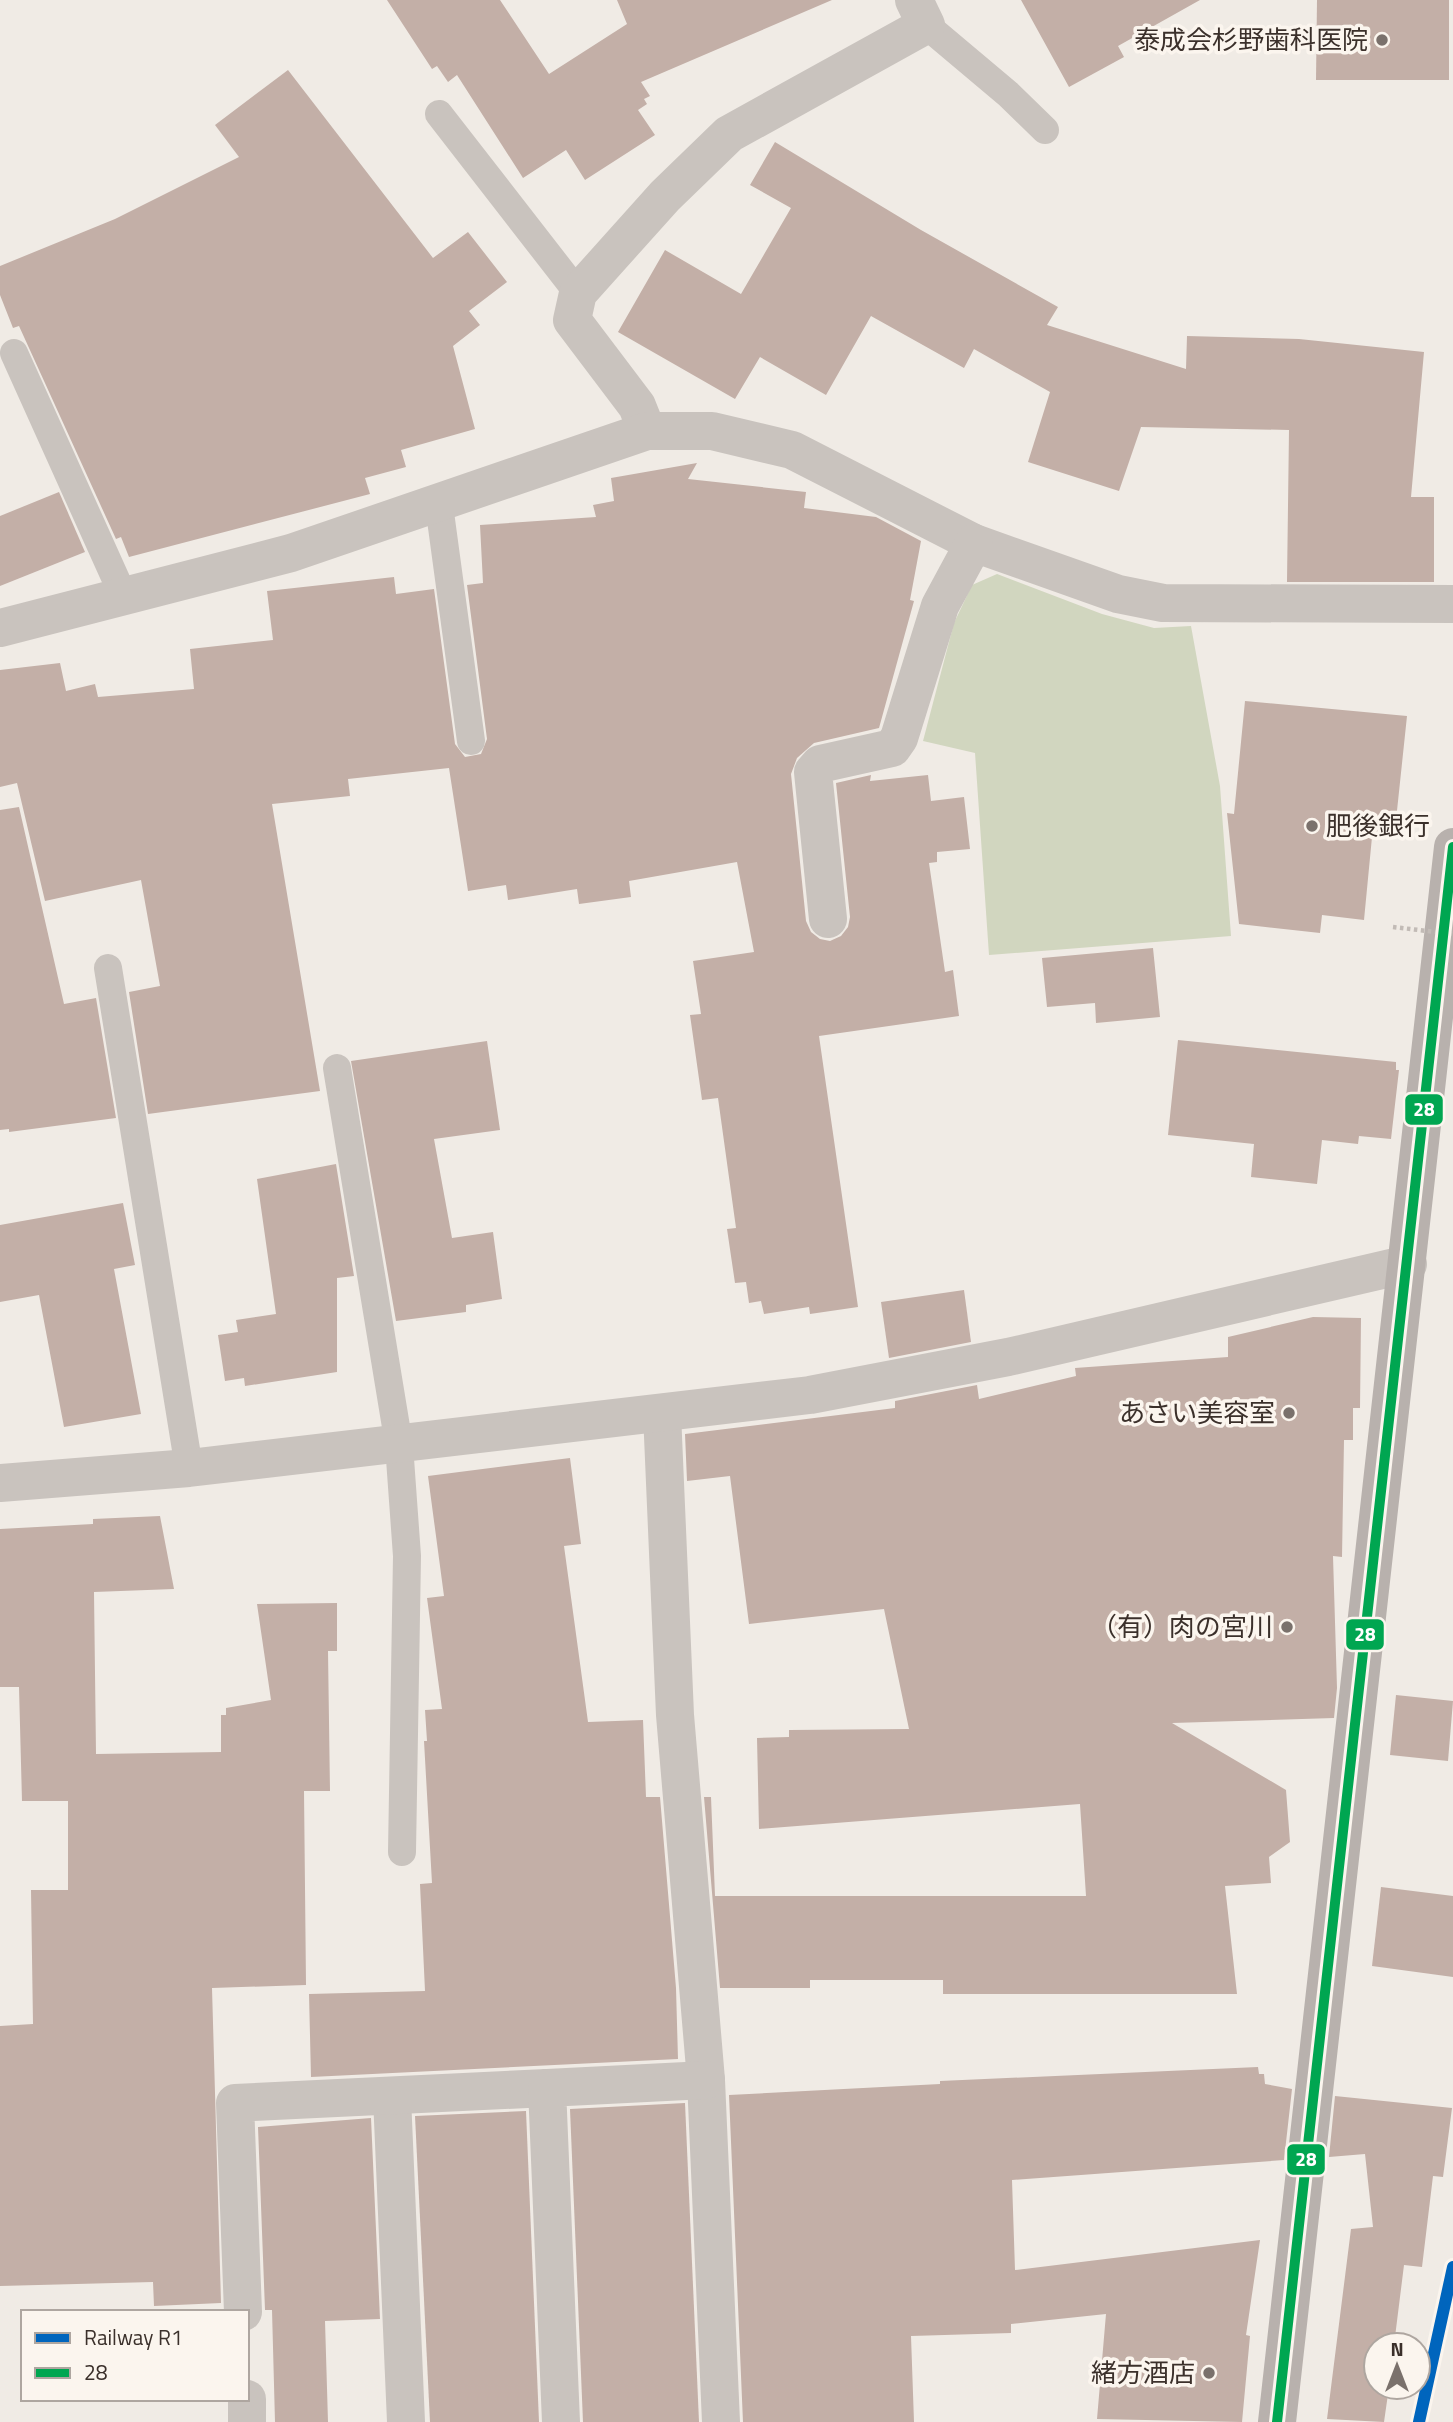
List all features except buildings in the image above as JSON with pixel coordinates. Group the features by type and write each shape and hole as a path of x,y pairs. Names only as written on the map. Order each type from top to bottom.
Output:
{"main road":[{"path":"1277,2422 1453,847"}],"street":[{"path":"647,431 637,406 572,320 578,293 665,196 729,134 920,13"},
{"path":"0,628 291,553 439,505 647,431 712,431 792,450 974,543 1118,594 1164,603 1453,604"},
{"path":"828,919 813,772 820,764 892,748 899,738 940,606 974,543"},
{"path":"0,1483 189,1468 810,1395 995,1359 1408,1264"},
{"path":"662,1413 675,1715 706,2080 720,2422"},
{"path":"243,2310 235,2103 706,2080"},
{"path":"547,2088 561,2422"},
{"path":"392,2097 406,2422"},
{"path":"247,2401 247,2422"}],"lane":[{"path":"920,13 1045,130"},
{"path":"439,114 578,293"},
{"path":"14,353 123,595"},
{"path":"439,505 471,741"},
{"path":"108,968 189,1468"},
{"path":"337,1068 399,1445 407,1556 402,1852"}],"path":[{"path":"1393,927 1453,934"}],"green space":[{"path":"997,574 1102,614 1154,628 1191,626 1220,786 1231,936 989,955 975,753 923,741 954,623 972,585"}],"rail line":[{"name":"R1","path":"1419,2422 1453,2267"}],"transit line":[{"name":"28","path":"1277,2422 1453,847"}],"place":[{"name":"泰成会杉野歯科医院","path":"1382,40"},
{"name":"肥後銀行","path":"1312,826"},
{"name":"あさい美容室","path":"1289,1413"},
{"name":"（有）肉の宮川","path":"1287,1627"},
{"name":"緒方酒店","path":"1209,2373"}]}
